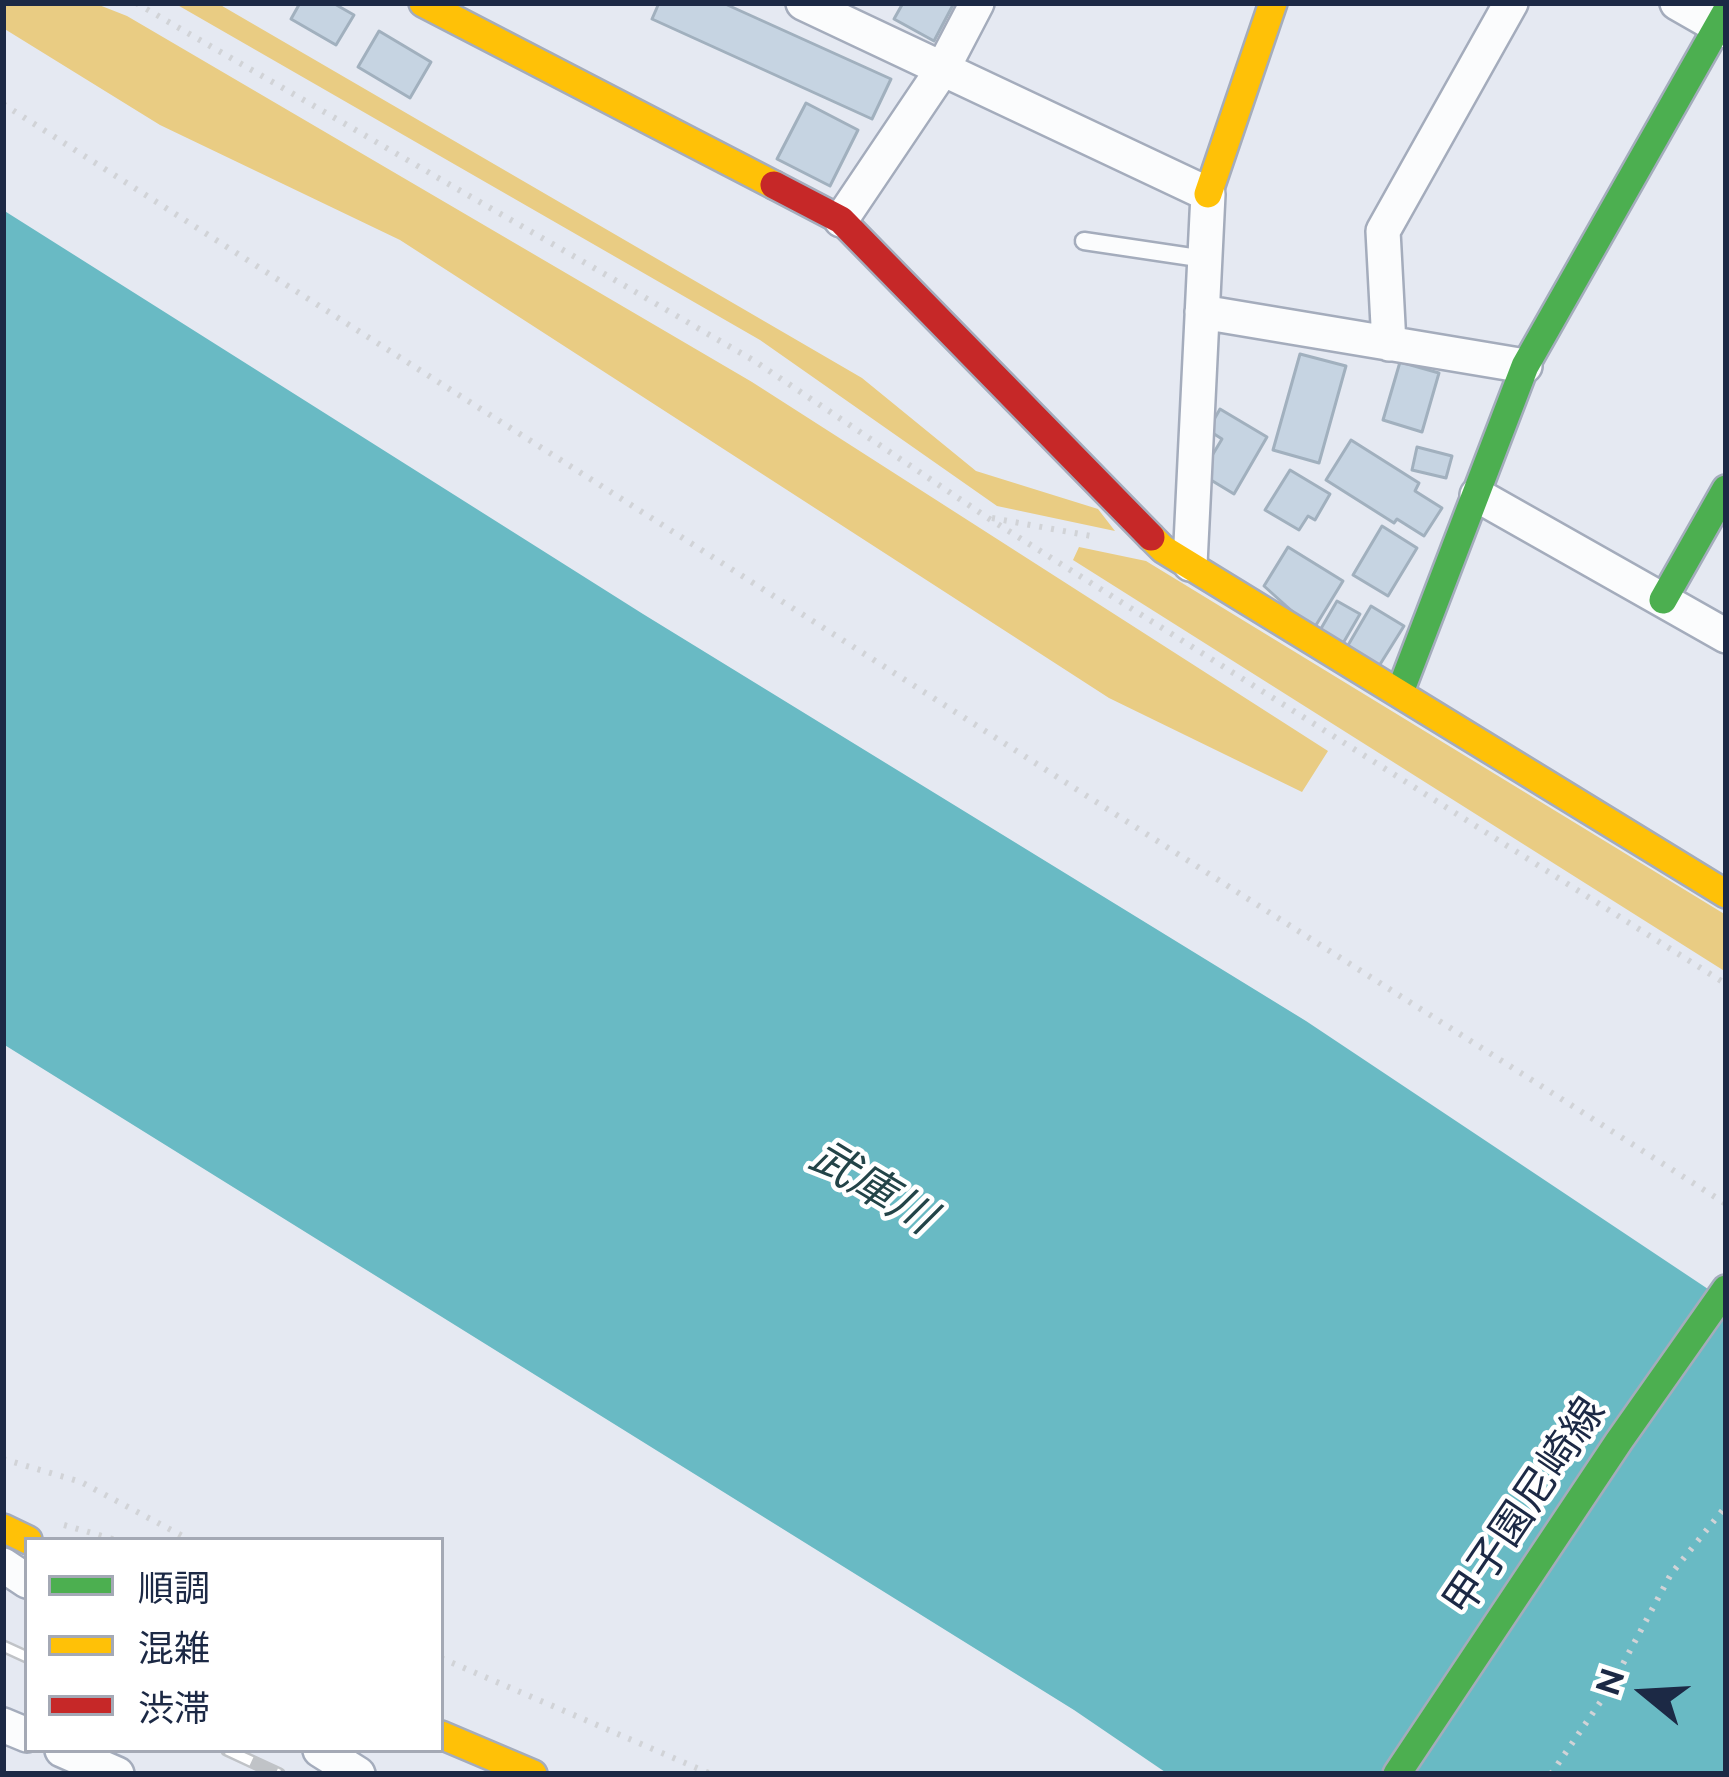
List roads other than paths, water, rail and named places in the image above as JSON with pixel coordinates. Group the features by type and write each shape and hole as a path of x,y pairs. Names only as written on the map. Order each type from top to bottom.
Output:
{"street":[{"path":"423,3 841,220 1163,549 1726,894"},
{"path":"803,3 1208,194"},
{"path":"841,220 942,70 976,3"},
{"path":"1190,564 1208,194 1273,3"},
{"path":"1389,344 1383,231 1511,3"},
{"path":"1400,692 1525,366 1723,23 1677,3"},
{"path":"1202,312 1525,366"},
{"path":"1663,601 1726,489"},
{"path":"1477,494 1726,636"},
{"name":"甲子園尼崎線","path":"1397,1774 1726,1289"},
{"path":"444,1736 533,1774"},
{"path":"68,1753 117,1774"},
{"path":"325,1753 358,1774"}],"lane":[{"path":"1084,241 1205,259"}],"water":[{"name":"武庫川","path":"3,210 643,614 1306,1021 1726,1301 1726,1774 1168,1774 1074,1710 3,1044"}],"railway":[{"path":"3,1646 24,1656"},
{"path":"234,1753 279,1774"}]}
